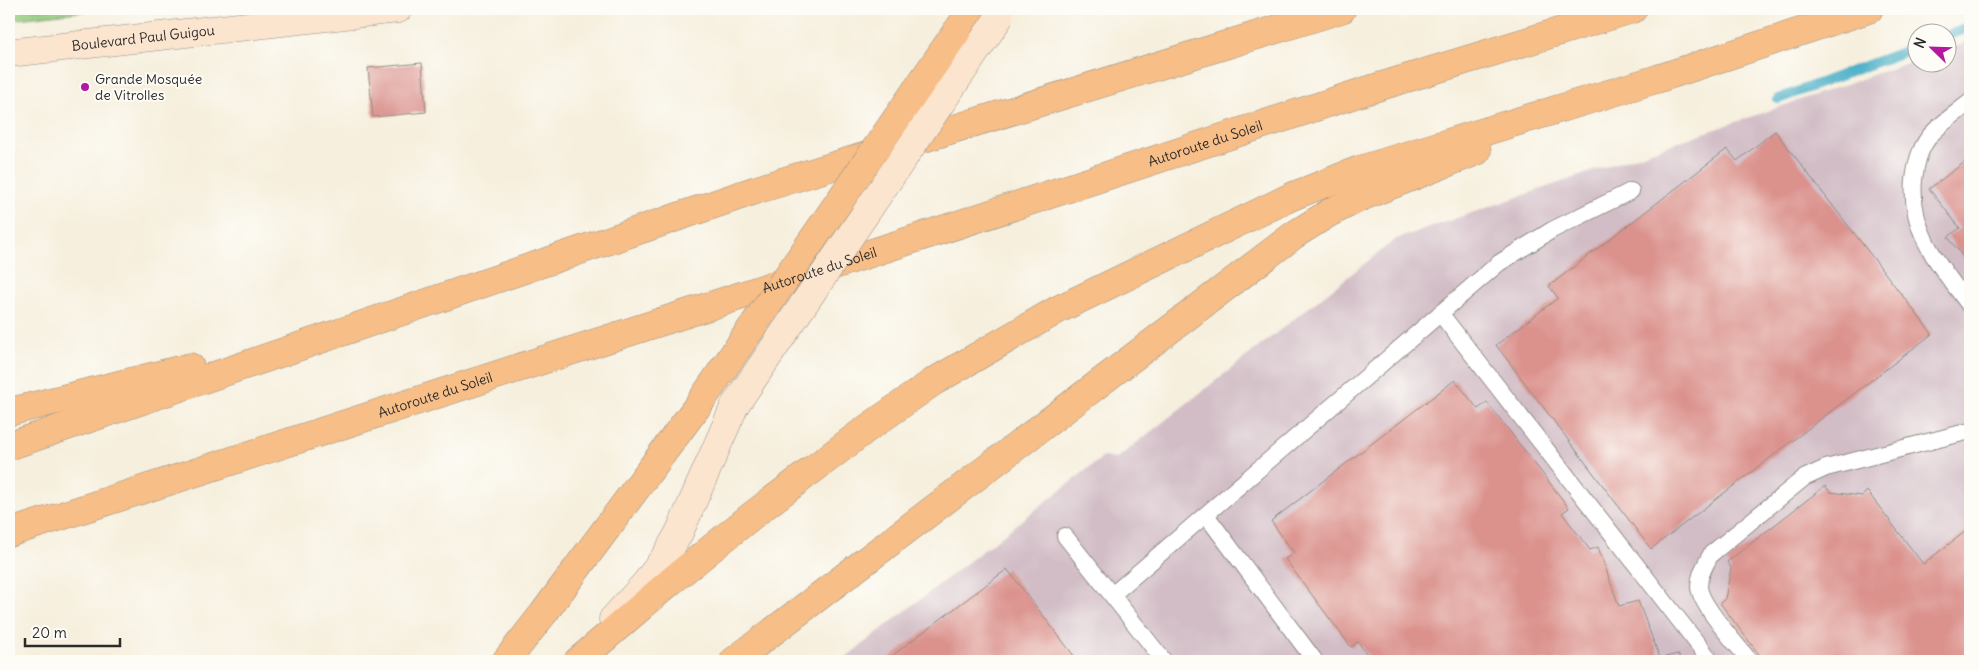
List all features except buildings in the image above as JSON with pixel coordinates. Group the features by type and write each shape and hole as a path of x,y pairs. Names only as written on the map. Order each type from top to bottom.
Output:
{"main road":[{"path":"506,661 543,614 698,404 973,9"},
{"path":"9,446 756,190 1342,9"},
{"name":"Autoroute du Soleil","path":"9,533 735,298 1355,94 1633,9"},
{"path":"577,661 754,514 865,430 933,382 1057,310 1293,196 1359,170 1657,79 1869,9"},
{"path":"734,661 1294,235 1329,213 1362,197 1657,79"},
{"path":"9,412 364,324"}],"street":[{"name":"Boulevard Paul Guigou","path":"9,53 398,9"},
{"path":"577,661 645,584 667,554 679,533 735,405 1003,12"}],"lane":[{"path":"1970,102 1929,136 1917,159 1913,195 1918,225 1930,252 1970,306"},
{"path":"1112,595 1499,263 1552,230 1630,191"},
{"path":"1440,313 1711,661"},
{"path":"1750,661 1705,604 1699,588 1702,571 1711,554 1804,478 1826,468 1970,431"},
{"path":"1206,514 1315,661"},
{"path":"1065,536 1164,661"}],"shaded area":[{"path":"1970,41 1970,661 841,661 1103,457 1116,459 1396,239 1906,63 1906,72 1956,72 1956,46"}],"green space":[{"path":"9,9 104,9 9,20"}],"waterway":[{"path":"1956,32 1970,27"},
{"path":"1778,99 1906,51"}],"place":[{"name":"Grande Mosquée de Vitrolles","path":"85,87"}]}
